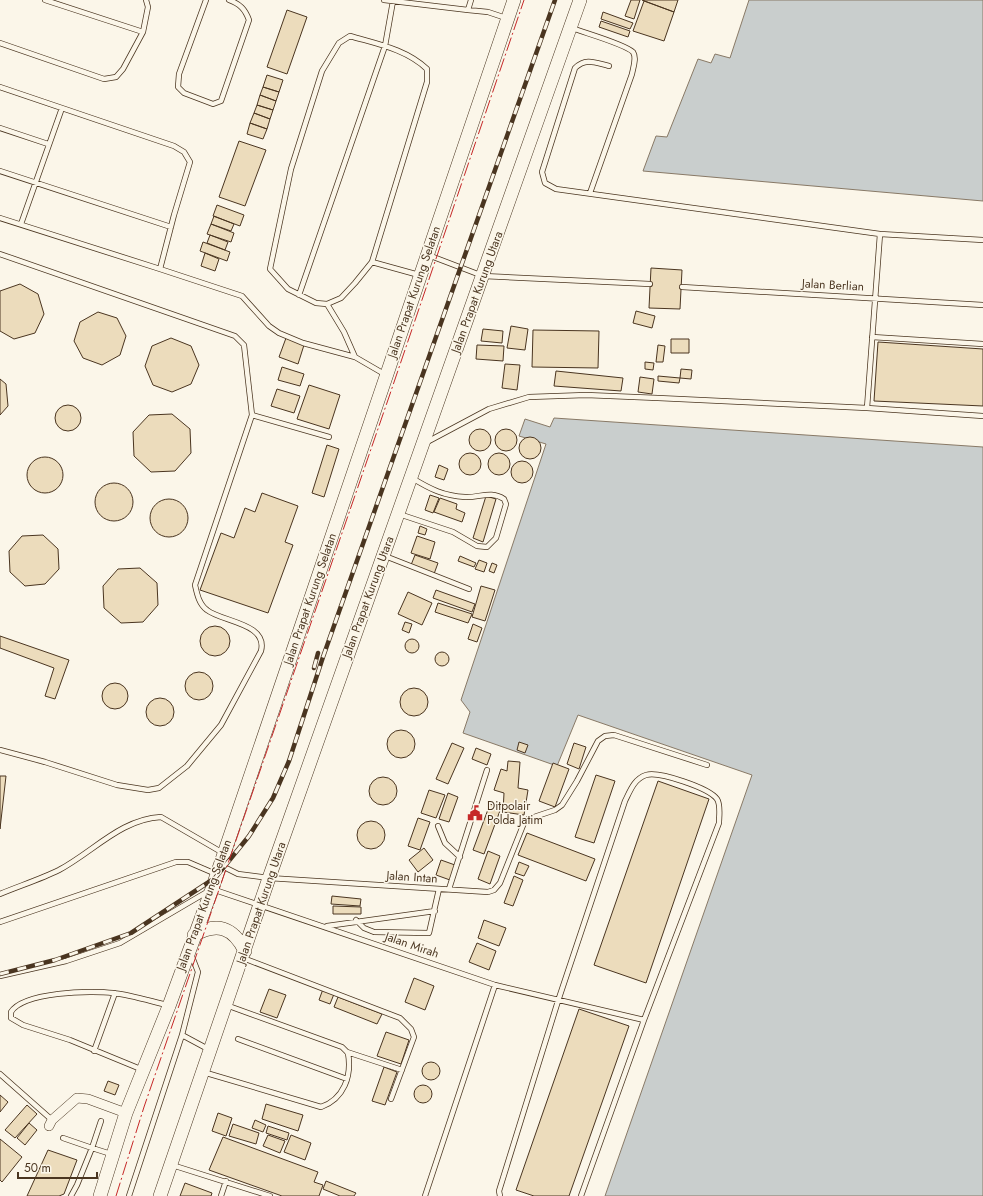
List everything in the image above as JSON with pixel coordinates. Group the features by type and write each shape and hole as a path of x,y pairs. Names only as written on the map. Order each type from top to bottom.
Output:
{"street":[{"name":"Jalan Prapat Kurung Selatan","path":"100,1196 126,1113 169,1006 189,948 212,889 419,275 514,0"},
{"name":"Jalan Prapat Kurung Utara","path":"160,1196 244,955 269,878 580,0"},
{"path":"194,935 207,928 217,927 231,932 239,940 244,955"},
{"path":"50,1123 77,1098 88,1099 126,1113"}],"lane":[{"path":"45,0 143,32"},
{"path":"0,43 104,79 116,77 123,69 143,32 148,7 146,0"},
{"path":"206,0 179,74 178,87 184,93 213,104 222,101 249,20 246,10 229,0"},
{"path":"384,0 488,12 508,18"},
{"path":"468,10 471,0"},
{"path":"299,295 385,46 393,1"},
{"path":"571,28 616,43 632,52 635,58 632,74 590,193"},
{"path":"350,36 385,46 404,52 427,68 426,82 372,262 341,298 327,304 316,303 288,289 270,269 291,169 322,71 339,43 350,36"},
{"path":"609,66 587,60 580,63 575,68 542,172 545,183 556,189 880,234 983,240"},
{"path":"0,87 174,146 184,152 190,162 160,269"},
{"path":"21,224 48,144 62,108"},
{"path":"0,128 48,144"},
{"path":"0,171 171,227"},
{"path":"0,218 242,296 269,326 279,333 303,343 355,357 386,375"},
{"path":"867,408 874,298 880,234"},
{"path":"0,254 235,336 244,345 252,415 195,585 201,604 208,611 244,625 260,635 263,644 261,651 221,725 187,766 159,788 148,790 116,785 45,762 0,750"},
{"path":"426,255 483,276 650,284"},
{"path":"372,262 419,275"},
{"name":"Jalan Berlian","path":"682,286 983,305"},
{"path":"327,304 344,332 355,357"},
{"path":"872,337 983,344"},
{"path":"422,444 489,409 529,397 593,395 867,408 983,416"},
{"path":"252,415 329,437"},
{"path":"398,513 453,532 478,546 487,547 496,538 506,504 504,499 492,494 466,497 441,494 411,477"},
{"path":"383,556 469,589"},
{"name":"Jalan Intan","path":"220,864 238,874 269,878 488,892 494,890 500,883 519,836 528,819 555,810 562,805 577,781 598,741 605,736 614,735 707,765"},
{"path":"449,889 487,770"},
{"path":"500,1196 499,1192 558,1001 625,801 634,783 645,775 659,774 708,791 718,800 720,812 718,823 644,1020 581,1196"},
{"path":"0,894 59,870 129,824 151,818 161,817 220,864"},
{"path":"438,826 445,843 460,857"},
{"path":"0,922 176,862 220,864"},
{"path":"0,976 66,961 120,942 212,889"},
{"name":"Jalan Mirah","path":"212,889 325,926 495,985 644,1020"},
{"path":"356,920 364,928 374,932 429,933 439,889"},
{"path":"325,926 356,920 434,911"},
{"path":"129,1196 182,1035 198,972 189,948"},
{"path":"244,955 400,1018 411,1029 414,1037 391,1099"},
{"path":"425,1196 495,985"},
{"path":"144,1070 70,1040 23,1025 12,1018 11,1012 18,1005 41,996 93,990 115,993 169,1006"},
{"path":"94,1051 115,993"},
{"path":"202,1072 321,1107 332,1103 340,1095 348,1079 350,1062 348,1053 342,1047 226,1005"},
{"path":"182,1035 210,1051"},
{"path":"238,1039 348,1079"},
{"path":"346,1052 402,1070"},
{"path":"0,1074 50,1123"},
{"path":"71,1196 92,1148 101,1121"},
{"path":"63,1138 113,1155"},
{"path":"170,1164 270,1196"},
{"path":"221,1196 226,1181"}],"shaded area":[{"path":"749,0 983,0 983,201 643,171 656,136 667,137 698,59 711,63 715,54 730,58"},
{"path":"554,418 983,447 983,1196 605,1196 752,775 578,715 557,766 463,733 470,712 461,700 546,444 519,436 525,419 550,427"}],"building":[{"path":"631,0 640,0 634,19 625,16"},
{"path":"642,0 678,0 674,12"},
{"path":"644,1 674,12 664,41 633,31"},
{"path":"287,10 307,17 287,74 267,67"},
{"path":"603,12 633,23 630,29 601,19"},
{"path":"601,21 630,31 628,37 599,27"},
{"path":"267,75 283,80 279,92 263,87"},
{"path":"263,87 279,92 276,101 260,95"},
{"path":"260,95 276,101 273,110 257,105"},
{"path":"257,105 273,110 270,119 254,113"},
{"path":"254,113 270,119 267,129 250,123"},
{"path":"250,123 267,129 263,139 247,134"},
{"path":"239,141 266,150 245,206 219,197"},
{"path":"217,205 244,215 240,226 213,216"},
{"path":"214,216 234,224 231,231 211,224"},
{"path":"211,224 234,233 231,242 207,234"},
{"path":"210,235 228,242 225,250 207,243"},
{"path":"203,242 230,252 227,261 200,251"},
{"path":"205,253 219,259 215,271 201,266"},
{"path":"651,268 682,270 680,309 649,308"},
{"path":"20,284 38,294 44,314 35,333 14,339 0,331 0,291"},
{"path":"636,311 655,316 652,328 633,323"},
{"path":"98,312 117,318 126,336 120,355 102,365 83,358 74,341 80,322"},
{"path":"511,326 528,329 525,350 507,348"},
{"path":"483,329 503,331 502,343 481,341"},
{"path":"533,330 599,331 598,368 532,367"},
{"path":"171,338 191,346 199,365 191,384 172,392 153,385 145,366 152,346"},
{"path":"286,338 304,345 298,364 279,357"},
{"path":"671,339 689,339 689,353 671,353"},
{"path":"878,342 983,349 983,406 874,401"},
{"path":"477,345 504,346 503,361 476,359"},
{"path":"658,345 665,346 663,362 656,362"},
{"path":"645,362 654,363 653,370 645,369"},
{"path":"505,364 520,365 517,390 502,388"},
{"path":"282,367 304,374 300,386 278,380"},
{"path":"681,369 692,370 691,379 680,378"},
{"path":"556,371 623,378 621,391 554,386"},
{"path":"658,376 680,378 679,383 658,381"},
{"path":"640,377 654,379 652,394 638,392"},
{"path":"0,379 6,384 8,406 0,415"},
{"path":"309,385 340,395 329,429 297,419"},
{"path":"277,389 300,396 294,413 271,406"},
{"path":"68,405 77,409 81,418 77,427 68,431 59,427 55,418 59,409"},
{"path":"172,414 190,429 191,453 175,471 151,472 134,456 133,432 149,415"},
{"path":"480,429 484,430 490,436 490,444 484,450 480,451 476,450 470,444 469,440 470,436 476,430"},
{"path":"506,429 510,430 516,436 516,444 510,450 506,451 502,450 496,444 495,440 496,436 502,430"},
{"path":"530,437 534,438 540,444 540,452 534,458 530,459 526,458 520,452 519,448 520,444 526,438"},
{"path":"327,445 339,449 324,497 312,493"},
{"path":"470,453 474,454 480,460 480,468 474,474 470,475 466,474 460,468 459,464 460,460 466,454"},
{"path":"499,453 503,454 509,460 509,468 503,474 499,475 495,474 489,468 488,464 489,460 495,454"},
{"path":"49,457 58,462 62,468 62,482 58,488 49,493 41,493 32,488 28,482 27,471 32,462 38,458"},
{"path":"522,461 526,462 532,468 532,476 526,482 522,483 518,482 512,476 511,472 512,468 518,462"},
{"path":"439,465 448,469 444,480 435,477"},
{"path":"110,483 118,483 125,486 130,491 133,502 130,513 125,518 118,521 110,521 103,518 98,513 95,506 95,498 98,491 103,486"},
{"path":"262,493 298,506 285,542 293,545 268,613 200,590 221,533 234,538 245,508 255,512"},
{"path":"430,495 439,498 433,513 425,510"},
{"path":"486,496 496,499 483,542 473,538"},
{"path":"440,498 457,504 456,509 465,513 462,522 434,512"},
{"path":"169,499 179,502 185,508 188,518 185,528 179,534 169,537 159,534 153,528 150,518 153,508 159,502"},
{"path":"420,526 427,529 425,535 418,533"},
{"path":"43,535 58,549 59,569 45,584 25,586 10,572 9,551 22,536"},
{"path":"417,536 435,542 430,559 411,553"},
{"path":"415,555 438,563 434,574 411,565"},
{"path":"460,556 476,563 474,567 458,561"},
{"path":"479,560 487,563 484,572 475,569"},
{"path":"492,563 497,565 494,573 489,571"},
{"path":"140,568 157,583 158,605 143,622 121,623 104,608 103,586 118,569"},
{"path":"481,586 495,590 485,621 472,617"},
{"path":"436,590 475,604 472,612 433,598"},
{"path":"408,592 432,603 422,625 398,614"},
{"path":"438,603 472,614 468,623 435,612"},
{"path":"405,622 412,624 409,633 402,630"},
{"path":"473,624 482,628 477,642 468,639"},
{"path":"215,626 225,631 230,641 225,651 215,656 205,651 200,641 205,631"},
{"path":"0,636 69,660 55,699 45,696 54,668 0,648"},
{"path":"412,639 417,641 419,646 417,651 412,653 407,651 405,646 407,641"},
{"path":"442,652 447,654 449,659 447,664 442,666 437,664 435,659 437,654"},
{"path":"199,672 209,676 213,686 209,696 199,700 189,696 185,686 189,676"},
{"path":"115,683 124,687 128,696 124,705 115,709 106,705 102,696 106,687"},
{"path":"414,688 424,692 428,702 424,712 414,716 404,712 400,702 404,692"},
{"path":"160,698 166,699 170,702 173,706 173,718 170,722 166,725 160,726 154,725 150,722 147,718 146,712 147,706 150,702 154,699"},
{"path":"401,730 411,734 415,744 411,754 401,758 391,754 387,744 391,734"},
{"path":"519,742 528,745 525,753 517,750"},
{"path":"452,743 464,748 448,784 436,779"},
{"path":"574,743 586,747 579,769 567,764"},
{"path":"476,748 491,754 487,765 472,759"},
{"path":"508,761 520,762 518,788 528,790 524,815 503,812 504,793 494,790 501,769 507,771"},
{"path":"553,763 569,769 555,807 539,801"},
{"path":"596,775 615,781 594,843 575,837"},
{"path":"0,776 6,776 0,829"},
{"path":"383,777 393,781 397,791 393,801 383,805 373,801 369,791 373,781"},
{"path":"658,781 709,799 646,983 594,965"},
{"path":"429,790 445,795 436,818 421,813"},
{"path":"448,793 458,797 449,822 439,819"},
{"path":"490,804 501,808 484,854 473,850"},
{"path":"418,818 430,822 420,850 408,846"},
{"path":"371,821 381,825 385,835 381,845 371,849 361,845 357,835 361,825"},
{"path":"527,833 595,859 586,881 518,855"},
{"path":"424,848 433,860 418,872 409,860"},
{"path":"488,851 500,856 490,884 478,879"},
{"path":"441,860 455,865 450,880 436,875"},
{"path":"519,862 529,866 524,876 515,873"},
{"path":"514,876 523,880 513,906 504,903"},
{"path":"332,896 361,899 360,906 331,904"},
{"path":"333,906 361,907 361,914 333,914"},
{"path":"484,920 506,928 499,946 478,938"},
{"path":"477,943 496,951 489,970 469,962"},
{"path":"414,978 434,986 425,1010 405,1002"},
{"path":"269,989 286,995 277,1018 260,1012"},
{"path":"323,989 334,994 330,1004 319,1000"},
{"path":"338,997 382,1014 377,1024 334,1007"},
{"path":"579,1009 629,1026 569,1196 534,1196 516,1190"},
{"path":"386,1032 409,1040 401,1064 377,1056"},
{"path":"427,1062 435,1062 440,1067 438,1078 435,1080 427,1080 422,1075 422,1067"},
{"path":"384,1067 397,1072 385,1105 372,1101"},
{"path":"108,1081 119,1085 115,1095 104,1091"},
{"path":"419,1085 427,1085 432,1090 430,1101 427,1103 419,1103 414,1098 414,1090"},
{"path":"0,1095 8,1102 0,1112"},
{"path":"266,1104 303,1115 298,1131 262,1119"},
{"path":"27,1105 37,1114 15,1138 5,1130"},
{"path":"218,1113 232,1118 226,1136 212,1131"},
{"path":"255,1120 266,1125 263,1132 252,1128"},
{"path":"29,1123 37,1130 25,1145 17,1138"},
{"path":"233,1124 259,1133 256,1144 229,1136"},
{"path":"268,1126 289,1133 287,1140 266,1133"},
{"path":"268,1135 285,1141 280,1153 263,1146"},
{"path":"291,1135 311,1143 305,1160 284,1152"},
{"path":"223,1137 318,1172 314,1182 323,1185 319,1196 282,1196 209,1170"},
{"path":"0,1139 22,1157 2,1182 0,1180"},
{"path":"48,1150 77,1160 64,1194 59,1196 27,1196"},
{"path":"326,1181 356,1193 354,1196 340,1196 323,1189"},
{"path":"185,1183 212,1193 211,1196 180,1196"}],"railway":[{"path":"0,974 55,960 131,933 215,878 249,836 273,798 289,761 323,657 555,0"},
{"path":"314,668 318,653"}],"power":[{"path":"116,1196 144,1107 524,0"}],"place":[{"name":"Ditpolair Polda Jatim","path":"475,813"}]}
